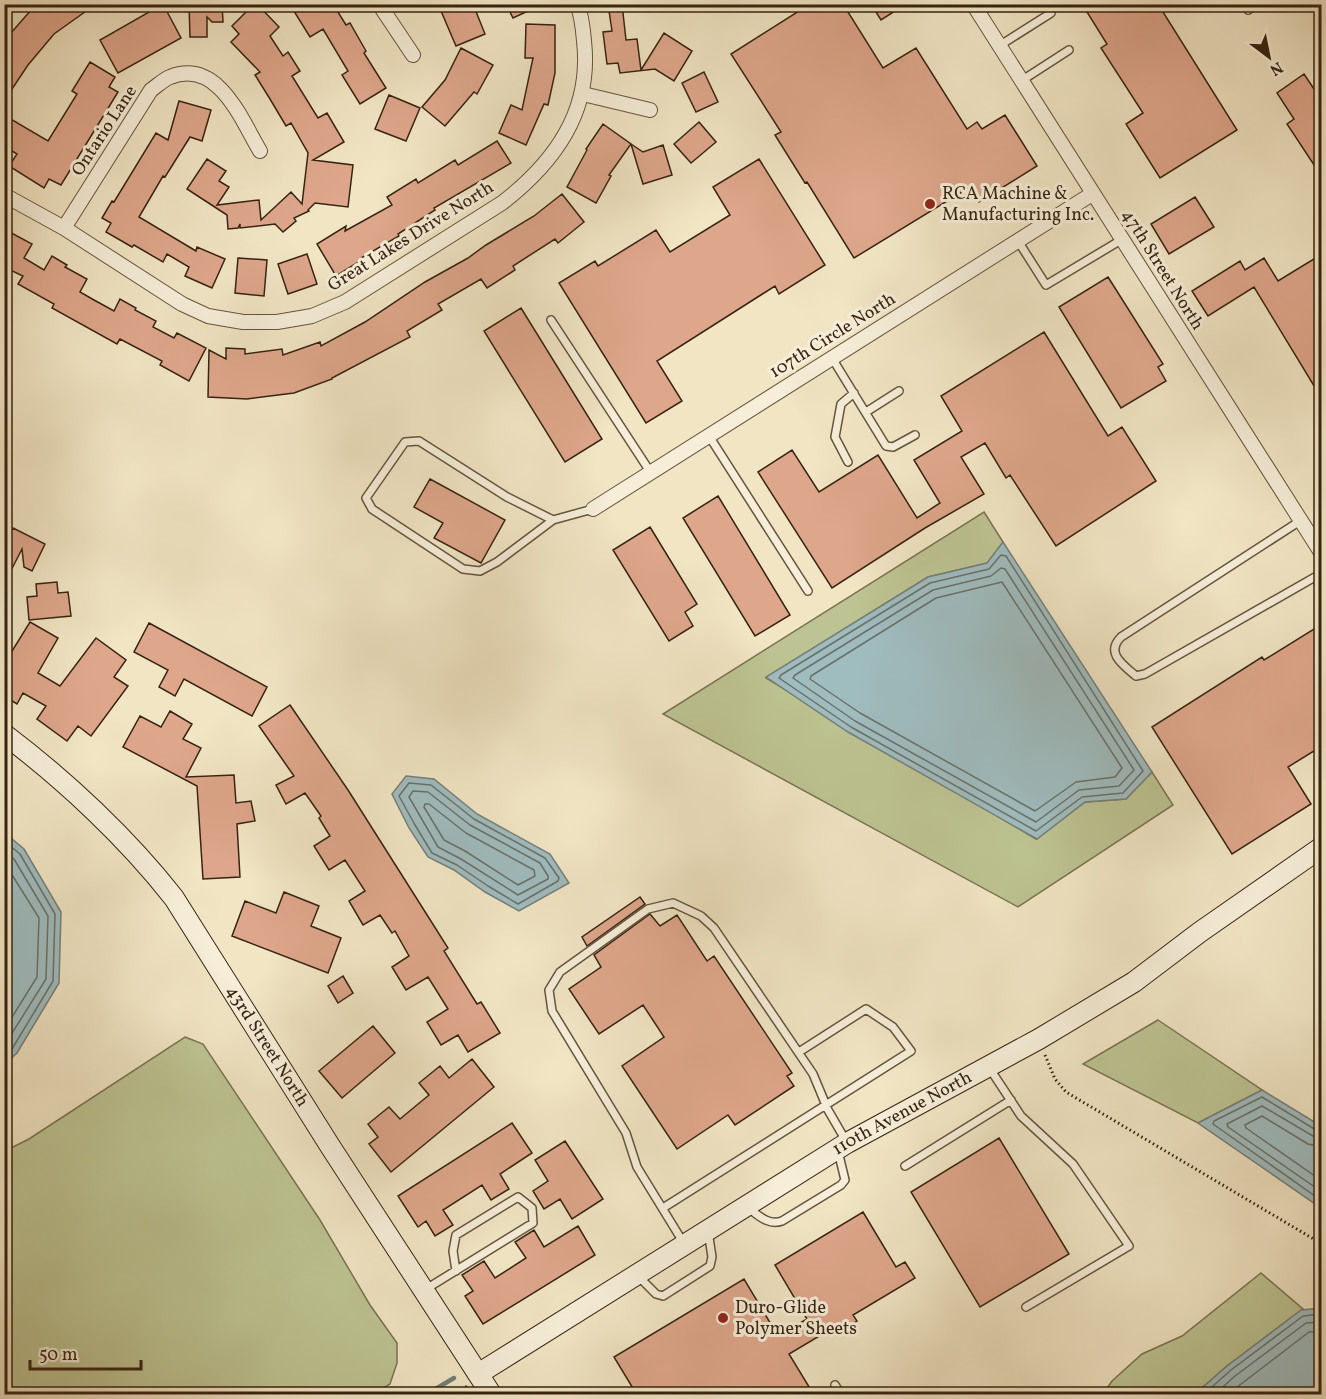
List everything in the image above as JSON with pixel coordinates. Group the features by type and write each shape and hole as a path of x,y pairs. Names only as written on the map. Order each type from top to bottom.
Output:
{"street":[{"path":"379,4 413,55"},
{"name":"Great Lakes Drive North","path":"4,195 64,228 182,304 208,316 243,322 277,322 312,316 345,302 502,203 527,184 547,162 568,130 583,94 585,52 581,12 577,4"},
{"name":"47th Street North","path":"973,4 1322,554"},
{"name":"Ontario Lane","path":"64,228 151,90 169,77 189,73 208,77 225,92 261,151"},
{"path":"583,94 650,110"},
{"name":"107th Circle North","path":"593,510 1092,194"},
{"name":"43rd Street North","path":"4,734 63,782 150,868 174,898 491,1395"},
{"name":"110th Avenue North","path":"478,1374 842,1146 1039,1040 1134,982 1320,851"}],"lane":[{"path":"1245,4 1248,10 1257,4"},
{"path":"999,46 1051,13"},
{"path":"1021,81 1069,50"},
{"path":"1018,241 1046,285 1121,240"},
{"path":"551,320 651,473"},
{"path":"832,358 886,446 893,447 915,435"},
{"path":"866,412 899,391"},
{"path":"848,462 834,437 841,404 854,393"},
{"path":"709,436 808,591"},
{"path":"553,520 507,497 419,441 405,442 366,498 372,509 463,569 480,571 497,562 553,520 593,510"},
{"path":"1300,521 1121,637 1115,644 1114,651 1119,660 1136,676 1146,674 1322,573"},
{"path":"684,1244 637,1167 626,1133 552,1011 549,990 560,972 648,909 673,903 701,916 714,927 813,1074 842,1146 845,1180 792,1215 775,1224 746,1206"},
{"path":"663,1208 911,1051 893,1027 866,1009 799,1052"},
{"path":"988,1066 1021,1116 1074,1164 1129,1246 1026,1307"},
{"path":"905,1166 1011,1100"},
{"path":"424,1291 533,1223 532,1208 518,1197 456,1235 453,1251 456,1271"},
{"path":"636,1274 656,1294 663,1296 707,1270 712,1257 708,1229"},
{"path":"835,1385 841,1395"}],"path":[{"path":"1039,1040 1055,1079 1066,1092 1322,1244"}],"green space":[{"path":"984,512 1003,542 988,563 928,577 766,678 1036,839 1085,802 1126,799 1152,772 1173,805 1018,907 663,714"},
{"path":"1158,1020 1262,1090 1198,1123 1083,1064"},
{"path":"185,1037 203,1044 320,1220 370,1305 397,1343 397,1363 390,1384 373,1394 5,1394 5,1151 29,1139"},
{"path":"1261,1273 1303,1309 1227,1366 1195,1394 1103,1394 1112,1381 1142,1354 1182,1336"}],"water":[{"path":"1003,542 1152,772 1126,799 1085,802 1037,839 848,732 766,677 928,577 987,563"},
{"path":"406,776 434,779 477,814 550,854 569,883 519,911 485,892 454,870 428,857 409,828 392,794"},
{"path":"5,833 24,849 61,912 59,983 17,1053 5,1064"},
{"path":"1262,1090 1321,1126 1321,1208 1198,1123"},
{"path":"1321,1308 1321,1394 1195,1394 1227,1366 1301,1310"}],"building":[{"path":"39,4 96,4 54,34 28,65 4,101 4,41"},
{"path":"163,4 181,38 118,73 100,40"},
{"path":"189,4 222,4 223,22 212,22 207,17 207,37 190,37"},
{"path":"254,4 257,4 279,27 270,36 283,56 288,52 300,71 292,76 318,118 327,113 344,142 313,160 353,165 348,207 315,203 309,211 294,218 296,221 283,232 275,224 240,228 240,224 238,228 228,229 227,215 187,189 207,159 226,171 219,181 229,187 217,205 259,200 261,220 291,192 302,204 308,153 291,123 286,126 255,75 260,72 231,42 239,34 232,26"},
{"path":"299,4 333,4 346,25 350,23 366,51 364,53 386,88 360,104 342,75 348,71 323,29 310,37 292,8"},
{"path":"438,4 473,4 485,34 456,46"},
{"path":"506,4 543,4 513,18"},
{"path":"608,4 622,4 626,40 637,39 641,70 664,33 692,51 674,81 655,69 620,73 618,63 607,64 603,32 612,31"},
{"path":"810,4 843,4 883,68 916,48 967,129 977,122 982,129 1005,115 1037,166 979,202 970,187 854,258 775,135 781,132 731,54"},
{"path":"871,4 906,4 881,20"},
{"path":"1082,4 1158,4 1237,130 1160,178 1126,124 1143,113 1101,48 1107,44"},
{"path":"526,24 555,25 555,73 548,105 544,104 526,145 499,133 511,105 522,110 533,58 525,58"},
{"path":"461,48 493,65 477,94 474,92 445,126 422,107 445,80"},
{"path":"90,62 115,77 109,87 118,92 61,185 49,179 44,188 9,166 17,154 4,146 4,115 48,141 77,94 72,91"},
{"path":"704,72 718,102 696,112 682,83"},
{"path":"1304,74 1322,101 1322,177 1287,124 1294,119 1277,93"},
{"path":"389,95 420,108 406,141 375,129"},
{"path":"179,101 211,110 202,141 190,137 165,177 163,176 139,217 196,251 197,247 225,259 212,288 185,276 189,267 167,254 163,262 106,232 111,223 102,218 156,133 168,140"},
{"path":"699,122 716,142 691,163 674,144"},
{"path":"603,124 631,144 609,175 611,176 596,203 567,187 586,149"},
{"path":"497,141 511,163 434,208 435,210 398,234 399,236 336,276 317,244 346,226 345,231 392,205 387,197 416,179 418,183 455,160 458,165"},
{"path":"631,144 643,152 663,145 672,175 643,184"},
{"path":"759,159 825,265 779,294 775,286 657,361 682,401 646,423 559,283 595,261 598,266 656,230 670,252 730,215 713,187"},
{"path":"562,194 584,222 558,243 555,239 513,266 515,270 487,288 481,279 438,304 442,310 407,331 410,337 332,379 294,393 247,399 208,397 209,350 226,359 226,348 245,349 245,354 282,349 283,355 320,342 321,346 365,322 425,282 468,258 534,216"},
{"path":"1195,197 1214,227 1169,254 1151,224"},
{"path":"4,229 32,244 24,258 44,270 52,256 67,265 65,267 87,279 80,292 114,311 120,299 156,321 153,327 174,338 177,333 206,348 189,381 160,365 162,361 120,339 117,344 52,308 54,304 18,284 23,276 4,267"},
{"path":"307,254 317,284 288,294 278,264"},
{"path":"1322,254 1322,399 1254,287 1208,316 1192,291 1240,261 1245,270 1264,258 1278,281"},
{"path":"238,258 267,260 264,296 235,293"},
{"path":"1108,277 1163,364 1158,367 1166,381 1121,408 1059,307"},
{"path":"521,308 602,439 565,462 484,331"},
{"path":"1044,332 1108,436 1122,427 1156,481 1056,546 1010,475 1006,478 985,443 961,457 984,494 925,528 832,588 758,472 792,450 819,492 878,455 917,518 940,503 914,460 962,431 941,396"},
{"path":"430,479 505,520 481,563 434,538 443,523 414,507"},
{"path":"718,496 790,615 755,636 683,518"},
{"path":"650,527 697,604 685,612 693,626 669,641 613,550"},
{"path":"13,528 45,544 32,571 24,567 22,549 4,584 4,545"},
{"path":"57,582 58,593 68,592 71,616 29,620 27,597 37,596 36,584"},
{"path":"30,622 58,638 38,673 60,686 96,638 126,660 114,677 128,686 91,736 78,726 67,741 37,719 46,706 23,693 17,704 4,696 4,653 9,656"},
{"path":"149,623 267,687 252,716 184,679 175,696 159,687 168,670 134,652"},
{"path":"1322,624 1322,746 1288,767 1311,804 1232,854 1152,727 1262,657 1264,660"},
{"path":"290,705 348,790 448,948 444,951 477,1004 481,1002 500,1033 468,1052 458,1035 441,1045 427,1022 448,1009 428,977 406,990 392,967 409,956 395,931 392,933 380,915 363,925 349,901 365,891 345,860 329,870 314,846 330,836 319,818 321,816 305,793 286,804 276,785 294,776 259,726"},
{"path":"170,711 192,724 183,739 201,748 186,777 234,775 236,803 251,801 255,821 237,824 240,877 203,879 197,786 123,747 140,716 161,727"},
{"path":"284,892 319,906 311,926 341,938 328,973 232,936 245,901 276,913"},
{"path":"640,897 645,904 587,946 582,937"},
{"path":"650,914 660,926 677,915 707,961 714,956 792,1073 787,1076 794,1086 735,1125 728,1115 677,1149 622,1066 664,1037 643,1005 599,1034 569,989 601,967 594,955"},
{"path":"343,976 353,993 338,1003 328,986"},
{"path":"373,1026 395,1053 342,1098 319,1071"},
{"path":"472,1059 494,1087 391,1172 369,1144 378,1137 368,1124 389,1107 400,1119 429,1095 419,1083 440,1066 449,1078"},
{"path":"512,1123 532,1153 500,1174 509,1189 491,1200 482,1185 443,1210 453,1225 435,1236 426,1221 418,1227 398,1196"},
{"path":"999,1138 1069,1254 980,1307 911,1192"},
{"path":"565,1141 603,1199 572,1219 560,1199 544,1209 533,1191 548,1181 535,1160"},
{"path":"863,1212 896,1267 905,1262 915,1278 853,1315 857,1321 845,1329 841,1323 789,1354 814,1395 637,1395 614,1357 744,1279 778,1336 807,1319 775,1265"},
{"path":"578,1226 595,1255 483,1324 465,1296 473,1291 462,1275 484,1261 495,1278 526,1258 515,1242 534,1230 544,1247"}],"waterway":[{"path":"427,1394 454,1378"}],"place":[{"name":"RCA Machine & Manufacturing Inc.","path":"930,204"},
{"name":"Duro-Glide Polymer Sheets","path":"723,1318"}]}
